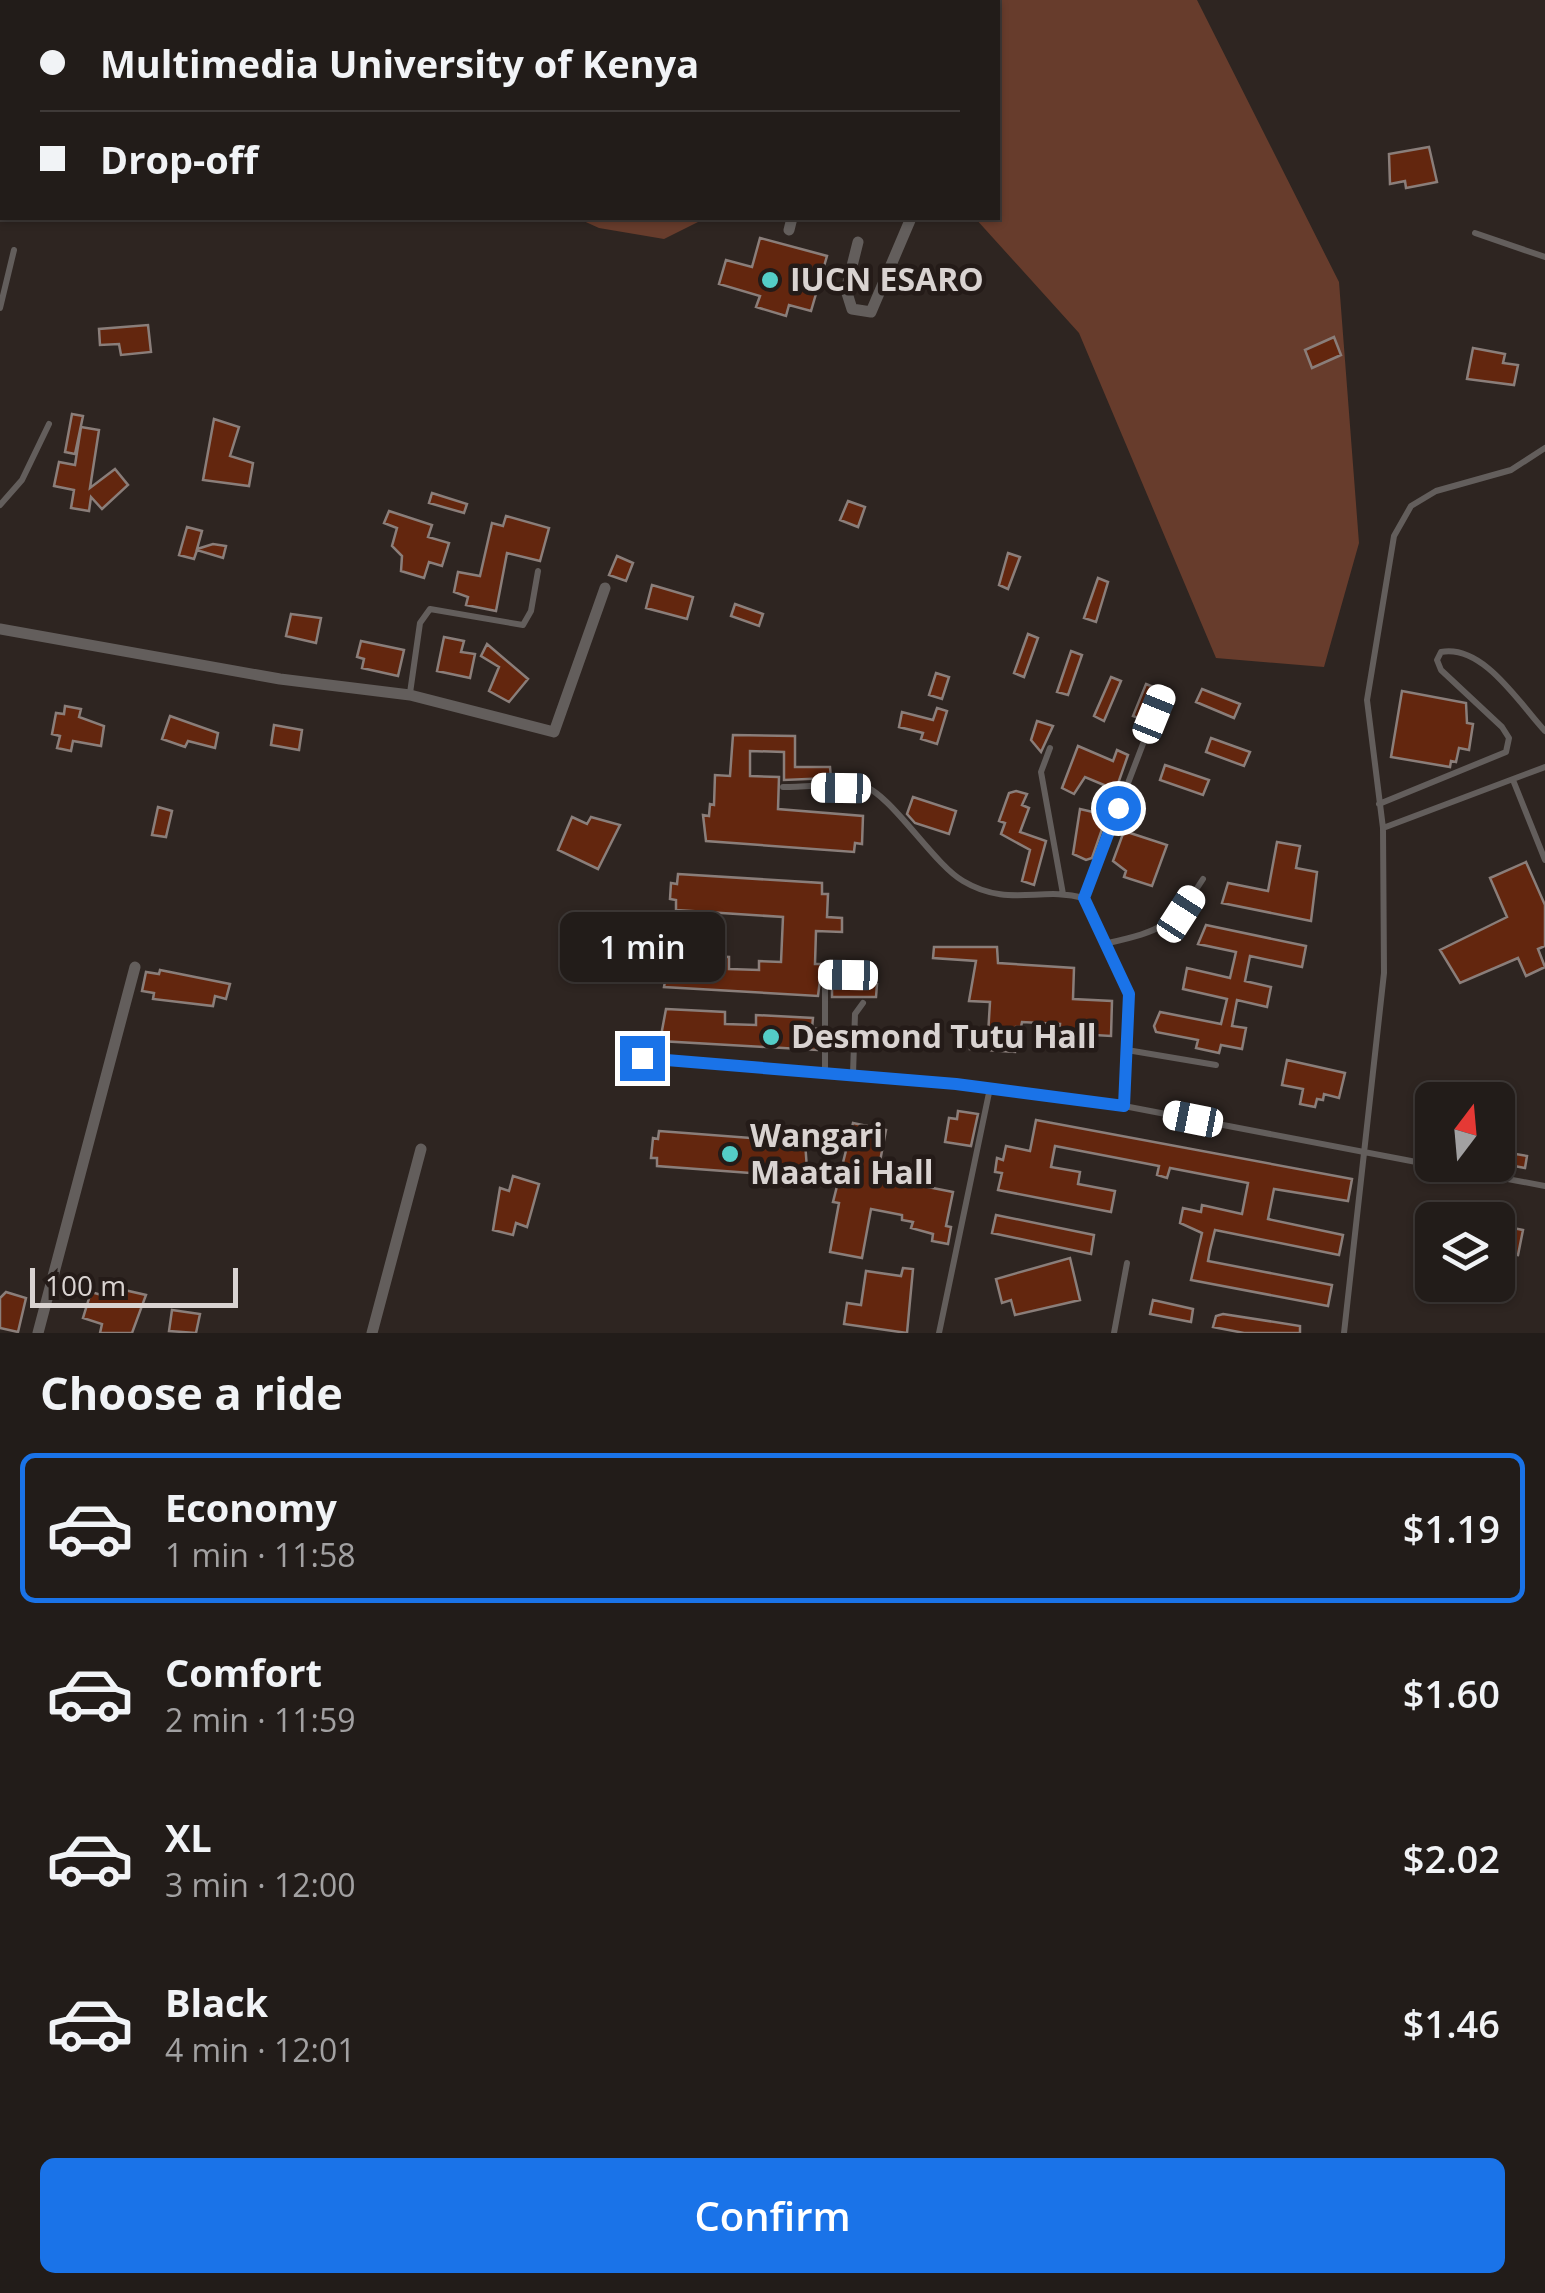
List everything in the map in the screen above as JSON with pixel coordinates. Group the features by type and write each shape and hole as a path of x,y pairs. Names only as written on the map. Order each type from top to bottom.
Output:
{"street":[{"path":"858,242 846,290 852,309 871,312 910,220"},
{"path":"0,628 280,679 410,695 554,732 605,588"},
{"path":"38,1333 135,968"},
{"path":"372,1333 421,1149"}],"lane":[{"path":"1475,233 1545,257"},
{"path":"0,308 14,250"},
{"path":"0,505 22,480 49,424"},
{"path":"1344,1333 1384,973 1383,828 1367,700 1375,629 1397,526 1410,506 1436,491 1511,470 1545,448"},
{"path":"410,695 420,624 430,609 523,625 531,611 538,571"},
{"path":"1379,804 1506,752 1509,738 1502,727 1441,670 1437,660 1441,652 1462,650 1477,659 1545,731"},
{"path":"1124,1106 1129,994 1084,898 1164,689"},
{"path":"1050,748 1041,772 1063,894"},
{"path":"1383,828 1545,767"},
{"path":"1513,780 1545,860"},
{"path":"783,787 859,784 878,797 963,882 1016,898 1063,894 1084,898"},
{"path":"1108,943 1154,932 1168,924 1203,879"},
{"path":"825,1072 825,975 848,975"},
{"path":"853,1074 855,1014 863,1003"},
{"path":"1127,1050 1216,1065"},
{"path":"642,1058 990,1088 1124,1106 1415,1162"},
{"path":"938,1333 990,1088"},
{"path":"1515,1180 1545,1186"},
{"path":"1114,1333 1128,1263"}],"shaded area":[{"path":"1000,0 1197,0 1339,282 1359,543 1324,667 1216,658 1079,333 977,220 1000,220"},
{"path":"581,220 702,220 664,239 599,228"}],"building":[{"path":"1429,147 1437,182 1406,188 1405,181 1390,184 1389,154"},
{"name":"IUCN ESARO","path":"760,238 827,256 811,311 789,305 786,316 756,307 760,296 719,284 726,260 752,267"},
{"path":"148,325 151,352 121,355 119,344 100,345 99,329"},
{"path":"1334,337 1341,355 1312,368 1305,350"},
{"path":"1473,348 1505,354 1503,363 1518,365 1514,385 1467,379"},
{"path":"72,414 83,416 75,454 65,452"},
{"path":"214,419 239,427 230,456 253,463 249,486 203,480"},
{"path":"81,427 99,430 90,488 115,469 128,485 102,509 91,497 89,511 71,508 74,490 54,486 59,462 75,465"},
{"path":"432,493 467,504 464,513 429,503"},
{"path":"848,501 865,507 858,527 840,520"},
{"path":"389,511 432,525 428,537 449,543 442,566 429,562 424,578 401,571 402,556 392,546 397,528 384,523"},
{"path":"506,516 549,528 540,561 507,553 496,611 466,605 468,597 454,592 458,572 480,576 492,523 503,526"},
{"path":"187,527 202,531 197,549 213,544 226,546 223,558 197,550 194,559 179,555"},
{"path":"1008,553 1020,557 1008,589 999,585"},
{"path":"617,556 633,563 626,581 609,575"},
{"path":"1098,578 1108,582 1096,622 1084,618"},
{"path":"652,585 693,597 687,619 646,608"},
{"path":"735,604 763,614 759,626 731,616"},
{"path":"291,614 321,618 316,643 286,636"},
{"path":"1028,634 1038,638 1024,677 1014,673"},
{"path":"444,637 464,641 461,652 475,654 470,678 437,671"},
{"path":"361,641 404,650 398,676 362,668 364,659 357,657"},
{"path":"487,644 528,679 509,702 489,691 499,667 481,656"},
{"path":"1071,651 1082,655 1068,695 1057,692"},
{"path":"936,673 949,677 942,699 929,695"},
{"path":"1111,677 1121,681 1104,721 1094,716"},
{"path":"1146,684 1156,688 1143,720 1133,716"},
{"path":"1202,689 1240,704 1234,718 1196,702"},
{"path":"1402,691 1466,703 1467,723 1473,724 1469,750 1459,748 1456,762 1451,761 1450,767 1391,757"},
{"path":"65,706 81,709 79,717 104,726 101,746 73,741 71,751 57,748 60,736 52,734 56,713 64,714"},
{"path":"937,708 947,711 937,744 921,739 923,733 899,727 902,712 933,720"},
{"path":"170,716 218,733 215,748 188,741 185,747 162,739"},
{"path":"1037,721 1053,726 1041,752 1031,740"},
{"path":"274,725 302,730 299,750 271,745"},
{"path":"733,735 795,736 795,767 830,767 831,778 784,780 784,752 750,751 750,776 779,777 778,809 863,816 862,844 855,843 854,852 706,841 703,815 709,816 710,804 714,805 715,775 730,776"},
{"path":"1211,738 1250,752 1244,766 1206,752"},
{"path":"1078,746 1113,761 1117,750 1128,755 1092,858 1086,860 1073,854 1080,809 1093,812 1104,785 1085,777 1074,794 1062,788"},
{"path":"1165,765 1209,780 1203,795 1160,780"},
{"path":"1009,793 1027,794 1022,805 1029,808 1020,832 1046,841 1034,885 1022,881 1030,850 1001,834 1005,823 999,821"},
{"path":"913,797 956,811 949,834 915,823 907,814"},
{"path":"158,807 172,811 166,837 152,835"},
{"path":"572,817 587,824 591,817 620,825 598,869 558,850"},
{"path":"1124,831 1167,845 1152,886 1124,877 1126,871 1113,861"},
{"path":"1277,842 1300,846 1296,868 1317,872 1311,921 1222,903 1228,883 1268,891"},
{"path":"1526,862 1545,905 1545,946 1538,949 1545,967 1526,976 1518,958 1460,983 1440,950 1507,917 1490,878"},
{"path":"678,874 822,883 822,894 828,894 827,917 842,918 842,932 816,931 815,964 822,964 818,996 664,987 670,954 729,957 729,969 759,970 759,961 781,962 783,917 676,910 676,900 670,899 671,883 677,884"},
{"path":"1206,925 1306,946 1302,967 1250,956 1245,981 1271,987 1267,1007 1237,1000 1232,1026 1246,1028 1242,1049 1221,1045 1219,1053 1196,1048 1198,1040 1156,1032 1154,1026 1160,1012 1221,1024 1227,999 1183,989 1187,968 1230,978 1236,952 1198,944"},
{"path":"934,947 997,947 998,963 1074,968 1073,999 1112,1001 1111,1036 1059,1033 1060,1024 1022,1022 1021,1027 1016,1027 1015,1052 970,1049 971,1035 988,1035 990,1002 969,1001 976,961 933,958"},
{"path":"160,970 230,984 226,999 215,996 213,1006 153,999 154,993 142,991 146,972 159,974"},
{"path":"832,982 877,984 876,997 832,997"},
{"path":"666,1009 725,1012 725,1024 756,1025 756,1015 813,1018 812,1028 818,1029 817,1050 660,1041"},
{"path":"1287,1060 1345,1073 1339,1098 1324,1094 1315,1107 1300,1104 1303,1089 1282,1085"},
{"path":"958,1111 978,1114 971,1146 945,1142 949,1118 957,1119"},
{"path":"1036,1120 1352,1179 1348,1201 1274,1189 1268,1219 1343,1235 1339,1255 1215,1230 1210,1250 1208,1261 1332,1285 1328,1306 1191,1280 1202,1233 1180,1223 1183,1208 1201,1212 1202,1205 1242,1214 1248,1183 1170,1168 1167,1178 1157,1175 1159,1166 1055,1146 1051,1167 1080,1172 1078,1184 1115,1191 1111,1212 998,1190 1002,1173 995,1172 997,1158 1003,1160 1006,1146 1030,1151"},
{"path":"853,1123 886,1130 877,1177 953,1192 946,1226 951,1227 948,1244 932,1241 933,1234 911,1228 913,1222 902,1220 902,1215 871,1209 862,1258 830,1252 839,1203 833,1202"},
{"name":"Wangari Maatai Hall","path":"659,1131 805,1142 807,1169 803,1168 802,1177 657,1166 657,1158 651,1158 653,1138 658,1139"},
{"path":"1515,1154 1527,1156 1525,1168 1515,1166"},
{"path":"513,1176 539,1184 527,1227 516,1223 513,1235 493,1230 500,1188 509,1191"},
{"path":"996,1215 1094,1235 1091,1254 992,1233"},
{"path":"1515,1228 1523,1230 1515,1255"},
{"path":"1070,1258 1080,1300 1015,1315 1011,1300 1002,1303 996,1279"},
{"path":"903,1268 913,1269 907,1333 844,1324 847,1303 861,1305 866,1271 901,1276"},
{"path":"107,1286 146,1295 132,1333 100,1333 102,1324 83,1318 91,1292 105,1296"},
{"path":"6,1292 26,1298 18,1332 0,1328 0,1298"},
{"path":"1153,1300 1193,1309 1191,1322 1150,1314"},
{"path":"172,1310 200,1314 196,1333 169,1331"},
{"path":"1216,1316 1300,1326 1300,1333 1244,1333 1213,1327"}],"place":[{"name":"IUCN ESARO","path":"770,280"},
{"name":"Desmond Tutu Hall","path":"771,1037"},
{"name":"Wangari Maatai Hall","path":"730,1154"}],"route":[{"path":"642,1058 956,1084 1124,1106 1129,994 1084,898 1118,808"}]}
